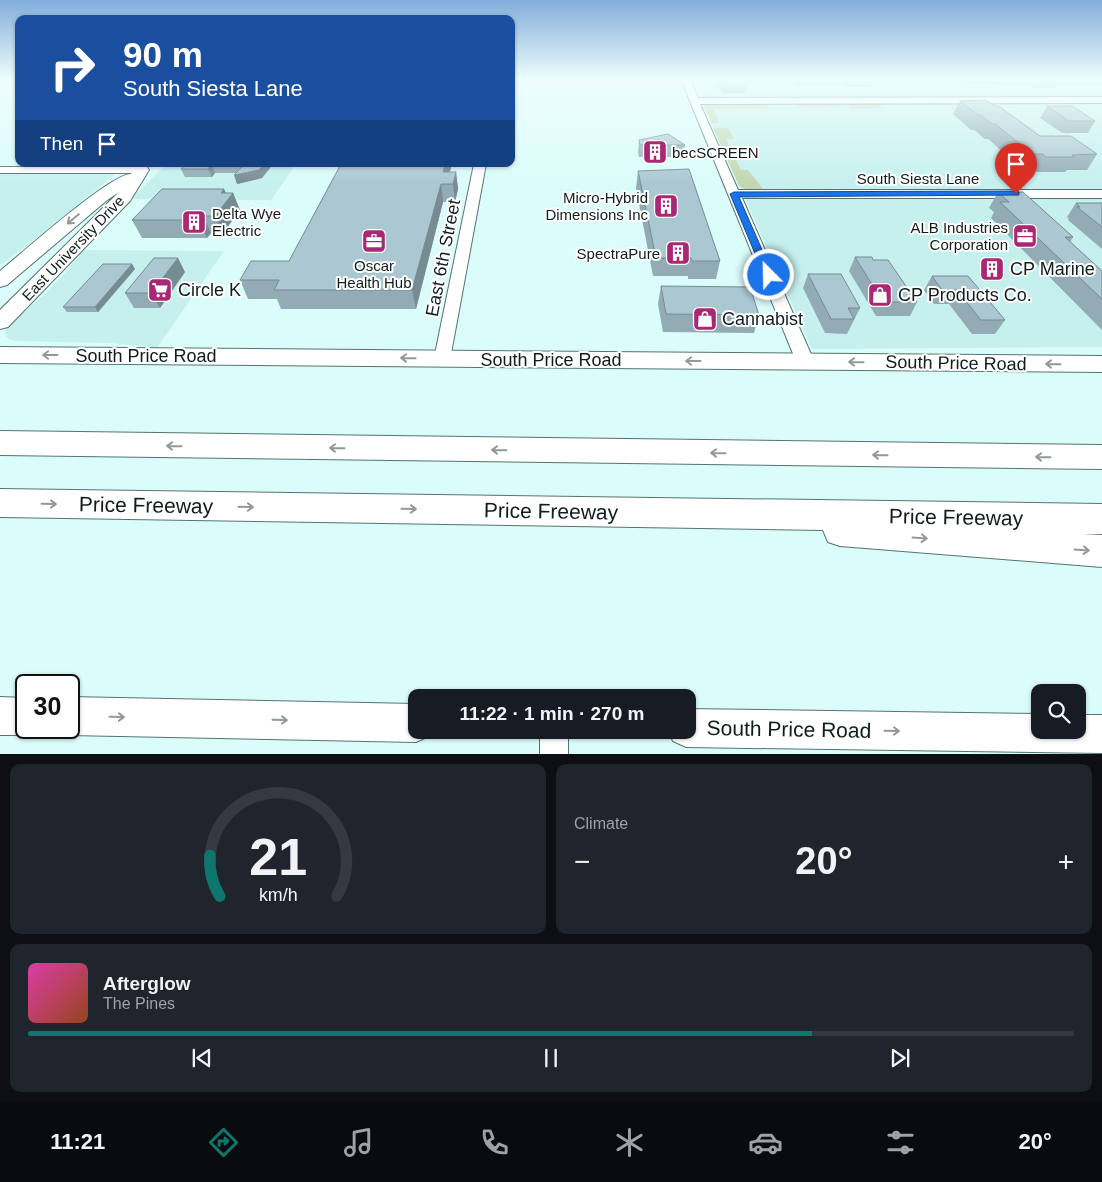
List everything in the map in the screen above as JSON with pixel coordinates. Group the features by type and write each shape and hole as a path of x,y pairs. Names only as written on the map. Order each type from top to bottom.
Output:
{"highway":[{"path":"0,443 1102,458"},
{"name":"Price Freeway","path":"0,503 1102,518"},
{"path":"645,512 911,538 1102,551"}],"main road":[{"name":"East University Drive","path":"0,282 100,197 145,167"},
{"name":"East University Drive","path":"0,322 124,197 145,167"},
{"path":"71,251 77,234 108,202 106,198 100,197"},
{"name":"South Price Road","path":"0,355 1102,364"},
{"path":"0,716 15,716"},
{"path":"80,716 408,723"},
{"name":"South Price Road","path":"696,729 975,743 1102,734"}],"street":[{"path":"700,114 805,361"},
{"path":"0,170 145,167"},
{"name":"East 6th Street","path":"442,359 479,167"},
{"name":"South Siesta Lane","path":"734,194 1102,194"},
{"path":"554,739 554,754"}],"shaded area":[{"path":"708,114 1102,114 1102,347 812,349"},
{"path":"163,167 294,167 271,200 131,199"},
{"path":"0,170 120,170 42,234 0,265"},
{"path":"82,250 224,251 157,348 112,343 14,341 6,337 5,331 8,326 44,295 67,271"}],"green space":[{"path":"707,114 716,114 719,123 712,123"},
{"path":"713,128 728,128 734,139 726,139 741,170 748,170 763,189 748,190 739,186"}],"building":[{"path":"1010,114 1040,136 1071,136 1097,154 1072,155 1075,157 1046,157 1043,154 1033,154 995,124 978,115"},
{"path":"1059,114 1085,114 1095,121 1069,121"},
{"path":"668,134 685,145 640,145 639,140"},
{"path":"183,167 210,167 208,169 181,169"},
{"path":"242,167 262,167 259,170 234,175"},
{"name":"Oscar Health Hub","path":"339,167 444,167 443,172 456,172 453,184 441,184 412,290 274,290 279,280 240,280 251,261 289,261"},
{"path":"689,169 720,261 692,261 691,258 656,258 638,171"},
{"path":"162,189 224,189 221,193 233,193 215,216 203,216 199,220 132,220"},
{"path":"998,192 1023,192 1073,237 1065,237 1102,271 1102,299 1000,202 1009,202"},
{"path":"1076,203 1102,203 1102,227 1077,207 1080,207"},
{"path":"855,257 872,257 873,260 888,260 917,302 883,302"},
{"path":"154,258 178,258 151,293 125,293"},
{"name":"Circle K","path":"103,264 132,264 95,307 63,307"},
{"path":"808,274 841,274 860,308 848,308 854,319 831,319"},
{"path":"932,276 968,276 1005,320 981,320 957,290 942,290"},
{"path":"661,286 750,287 759,315 666,314"}],"place":[{"name":"becSCREEN","path":"655,152"},
{"name":"Micro-Hybrid Dimensions Inc","path":"666,206"},
{"name":"Delta Wye Electric","path":"194,222"},
{"name":"ALB Industries Corporation","path":"1025,236"},
{"name":"Oscar Health Hub","path":"374,241"},
{"name":"SpectraPure","path":"678,253"},
{"name":"CP Marine","path":"992,269"},
{"name":"Circle K","path":"160,290"},
{"name":"CP Products Co.","path":"880,295"},
{"name":"Cannabist","path":"705,319"}],"route":[{"path":"769,275 734,194 1016,194"}]}
